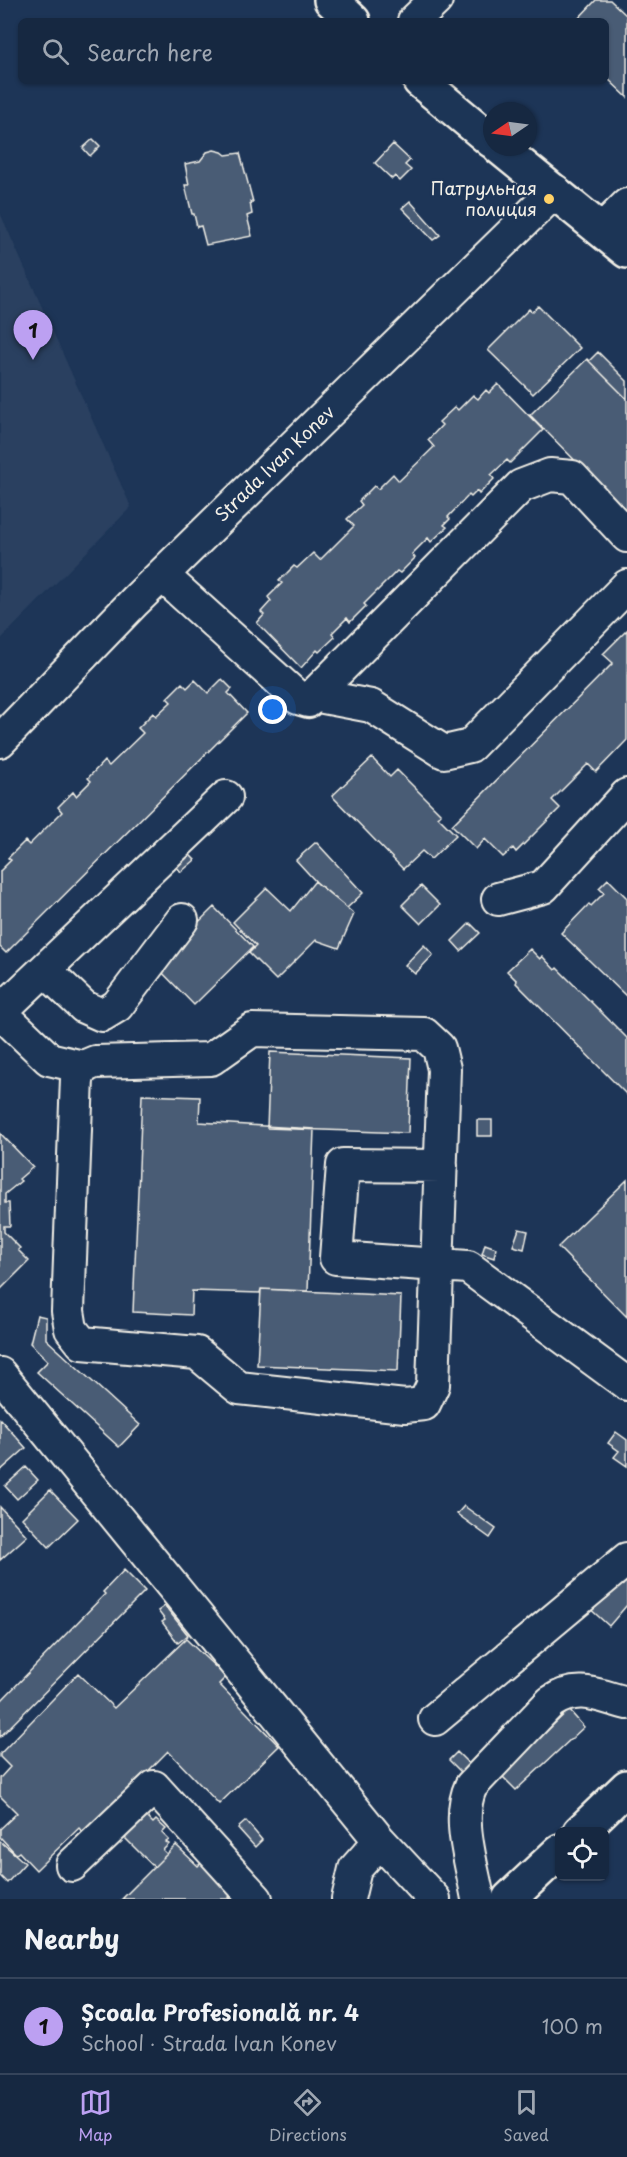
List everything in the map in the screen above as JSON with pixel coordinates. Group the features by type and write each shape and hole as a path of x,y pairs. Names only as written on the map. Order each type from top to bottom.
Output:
{"main road":[{"path":"331,0 350,18"},
{"path":"424,84 483,134"},
{"path":"510,156 627,251"},
{"path":"585,1827 627,1787"},
{"path":"509,1899 555,1856"}],"street":[{"path":"417,18 436,0"},
{"name":"Strada Ivan Konev","path":"0,741 162,575 555,191"},
{"path":"602,230 627,205"},
{"path":"162,575 298,698 308,701 521,486 550,475 572,477 627,536"},
{"path":"313,695 371,706 444,752 470,746 627,586"},
{"path":"498,899 543,887 627,795"},
{"path":"83,1067 77,1078 68,1311 71,1329 82,1343 197,1353 239,1388 405,1406 424,1404 433,1385 444,1069 439,1047 424,1034 252,1030 211,1059 96,1062 83,1067 49,1059 0,1012 226,796"},
{"path":"45,969 84,1007 102,1016 117,1006 182,920"},
{"path":"441,1166 343,1165 336,1258 468,1267 627,1384"},
{"path":"0,1374 380,1840 434,1899"},
{"path":"435,1719 627,1558"},
{"path":"478,1899 464,1818 466,1796 471,1786 560,1696 580,1691 627,1703"},
{"path":"72,1865 154,1787 256,1899"},
{"path":"348,1899 355,1869 380,1840"}],"shaded area":[{"path":"0,213 131,507 0,640"}],"building":[{"path":"596,0 610,0 627,16 627,97 609,80 609,18 579,18"},
{"path":"93,139 100,146 90,156 83,148"},
{"path":"393,144 410,160 405,165 411,170 400,181 395,176 392,179 375,163"},
{"path":"214,150 226,155 240,153 253,202 250,202 252,214 247,216 252,236 206,245 201,226 197,227 194,214 192,214 185,185 189,185 185,164 200,161 207,152"},
{"path":"410,201 440,235 433,240 402,208"},
{"path":"538,306 580,348 533,394 488,350 529,309 532,312"},
{"path":"598,352 627,381 627,399 589,361"},
{"path":"587,359 627,399 627,513 530,415"},
{"path":"498,384 543,430 510,463 507,460 491,475 494,479 479,494 477,491 471,497 469,495 448,517 450,519 444,525 447,527 431,542 428,538 412,554 415,558 400,573 397,571 364,604 366,606 350,622 347,618 332,633 335,637 319,652 317,650 301,668 257,623 264,615 261,612 271,601 268,597 282,583 279,581 294,566 297,568 313,553 320,560 354,526 347,519 362,505 359,501 374,486 378,489 393,474 399,481 434,447 428,440 442,425 439,422 455,407 458,410 473,395 478,399 486,390 489,393"},
{"path":"627,630 627,740 596,772 588,764 552,800 560,808 516,852 513,848 503,857 485,839 476,849 452,825 613,663 603,654"},
{"path":"222,679 232,689 228,693 247,713 6,953 0,947 0,871 11,860 8,858 25,841 29,845 62,812 58,807 73,792 76,796 91,781 88,778 104,761 109,766 143,733 138,728 153,713 156,716 171,702 167,698 182,683 187,688 195,680 208,693"},
{"path":"372,758 390,777 397,770 441,814 438,817 456,835 431,859 422,851 403,869 332,796"},
{"path":"316,842 363,893 347,908 318,884 296,860"},
{"path":"184,849 195,860 181,872 171,860"},
{"path":"608,879 627,898 627,997 561,933 589,904 591,906 604,893 599,888"},
{"path":"315,881 354,914 339,948 316,940 276,980 249,953 256,946 233,922 267,888 291,911"},
{"path":"421,886 440,905 421,924 402,905"},
{"path":"214,907 253,947 194,1005 155,965"},
{"path":"470,923 480,933 461,951 452,941"},
{"path":"424,945 433,955 415,974 405,965"},
{"path":"530,949 540,959 542,956 555,970 557,968 627,1038 627,1095 516,983 517,981 507,971"},
{"path":"270,1052 411,1058 408,1133 267,1128"},
{"path":"142,1095 200,1097 199,1122 314,1129 308,1291 261,1289 260,1293 192,1291 191,1315 133,1312"},
{"path":"477,1120 492,1120 492,1136 477,1136"},
{"path":"0,1133 33,1167 5,1194 5,1203 9,1203 10,1226 4,1226 4,1232 29,1261 0,1290"},
{"path":"627,1180 627,1317 558,1247"},
{"path":"519,1229 528,1231 524,1249 513,1246"},
{"path":"485,1244 496,1248 494,1258 482,1254"},
{"path":"261,1289 401,1296 398,1371 257,1365"},
{"path":"37,1315 46,1317 46,1339 140,1425 119,1447 37,1372 48,1361 30,1343"},
{"path":"0,1419 26,1448 0,1471"},
{"path":"616,1432 627,1440 627,1466 614,1457 619,1451 608,1443"},
{"path":"26,1467 38,1480 17,1499 5,1486"},
{"path":"50,1490 78,1519 49,1547 22,1518"},
{"path":"464,1506 496,1529 490,1538 457,1514"},
{"path":"0,1507 27,1536 0,1560"},
{"path":"124,1570 145,1591 0,1737 0,1702 105,1594 103,1592"},
{"path":"614,1577 623,1585 627,1580 627,1605 609,1626 587,1606"},
{"path":"165,1606 188,1635 178,1643 162,1622 165,1620 158,1611"},
{"path":"186,1639 226,1677 219,1684 279,1746 219,1804 168,1751 85,1835 79,1828 36,1870 0,1837 0,1829 17,1813 0,1796 0,1778 10,1767 0,1757 0,1754 78,1673 114,1708"},
{"path":"569,1710 584,1727 516,1790 500,1774"},
{"path":"457,1752 476,1771 468,1779 449,1760"},
{"path":"146,1816 153,1823 156,1820 166,1829 162,1833 169,1840 166,1842 169,1844 163,1850 167,1854 154,1867 124,1837"},
{"path":"246,1821 262,1840 255,1847 238,1828"},
{"path":"0,1841 25,1863 7,1883 0,1876"},
{"path":"176,1845 198,1866 203,1861 235,1892 229,1897 231,1899 122,1899"}],"place":[{"name":"Патрульная полиция","path":"549,199"},
{"name":"Școala Profesională nr. 4","path":"33,360"}]}
